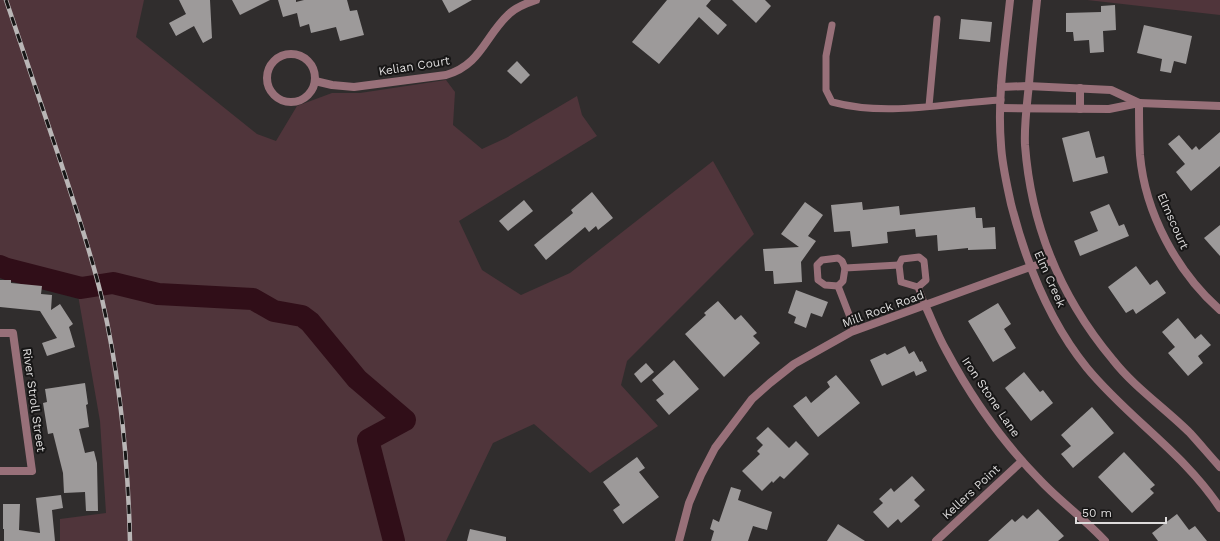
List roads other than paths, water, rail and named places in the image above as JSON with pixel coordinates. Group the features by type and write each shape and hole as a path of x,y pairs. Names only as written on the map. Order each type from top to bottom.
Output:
{"street":[{"name":"Kelian Court","path":"315,81 332,86 354,87 446,75 467,65 473,60 501,21 510,12 536,0"},
{"name":"Elm Creek","path":"1010,0 1001,87 1001,145 1007,185 1017,226 1030,267 1048,308 1066,338 1087,368 1117,400 1171,450 1197,478 1220,508"},
{"name":"Elm Creek","path":"1036,0 1026,109 1025,144 1032,191 1040,228 1052,261 1067,294 1113,361 1190,433 1220,467"},
{"path":"285,54 294,54 303,57 310,63 314,72 315,81 312,90 306,97 297,101 288,102 279,98 272,92 268,84 267,74 270,66 276,58 285,54"},
{"path":"1001,87 1028,86 1111,90 1139,103"},
{"path":"1080,88 1080,109"},
{"path":"1001,108 1109,109 1139,103 1220,106"},
{"name":"Elmscourt","path":"1139,103 1140,155 1146,190 1155,216 1180,263 1195,284 1220,310"},
{"name":"Mill Rock Road","path":"679,541 689,503 715,448 752,399 794,364 855,330 1030,267 1052,261"},
{"name":"Iron Stone Lane","path":"925,305 945,349 972,395 1006,442 1039,480 1095,530 1105,541"},
{"name":"River Stroll Street","path":"0,334 13,333 32,471 0,471"},
{"name":"Kellers Point","path":"936,541 1022,460"}],"lane":[{"path":"929,106 937,19"},
{"path":"832,25 826,56 826,90 832,102 848,106 881,109 1001,100"},
{"path":"918,257 924,261 926,280 918,287 901,282 899,265 902,259 918,257"},
{"path":"838,258 842,261 844,268 844,281 838,286 825,285 818,280 817,265 822,260 838,258"},
{"path":"844,268 899,265"},
{"path":"838,286 855,330"},
{"path":"918,287 925,305"}],"waterway":[{"path":"0,266 81,288 113,283 158,294 253,299 274,311 302,316 310,322 357,379 405,420 368,440 394,541"}],"railway":[{"path":"6,0 77,212 102,299 114,359 122,419 130,541"}]}
